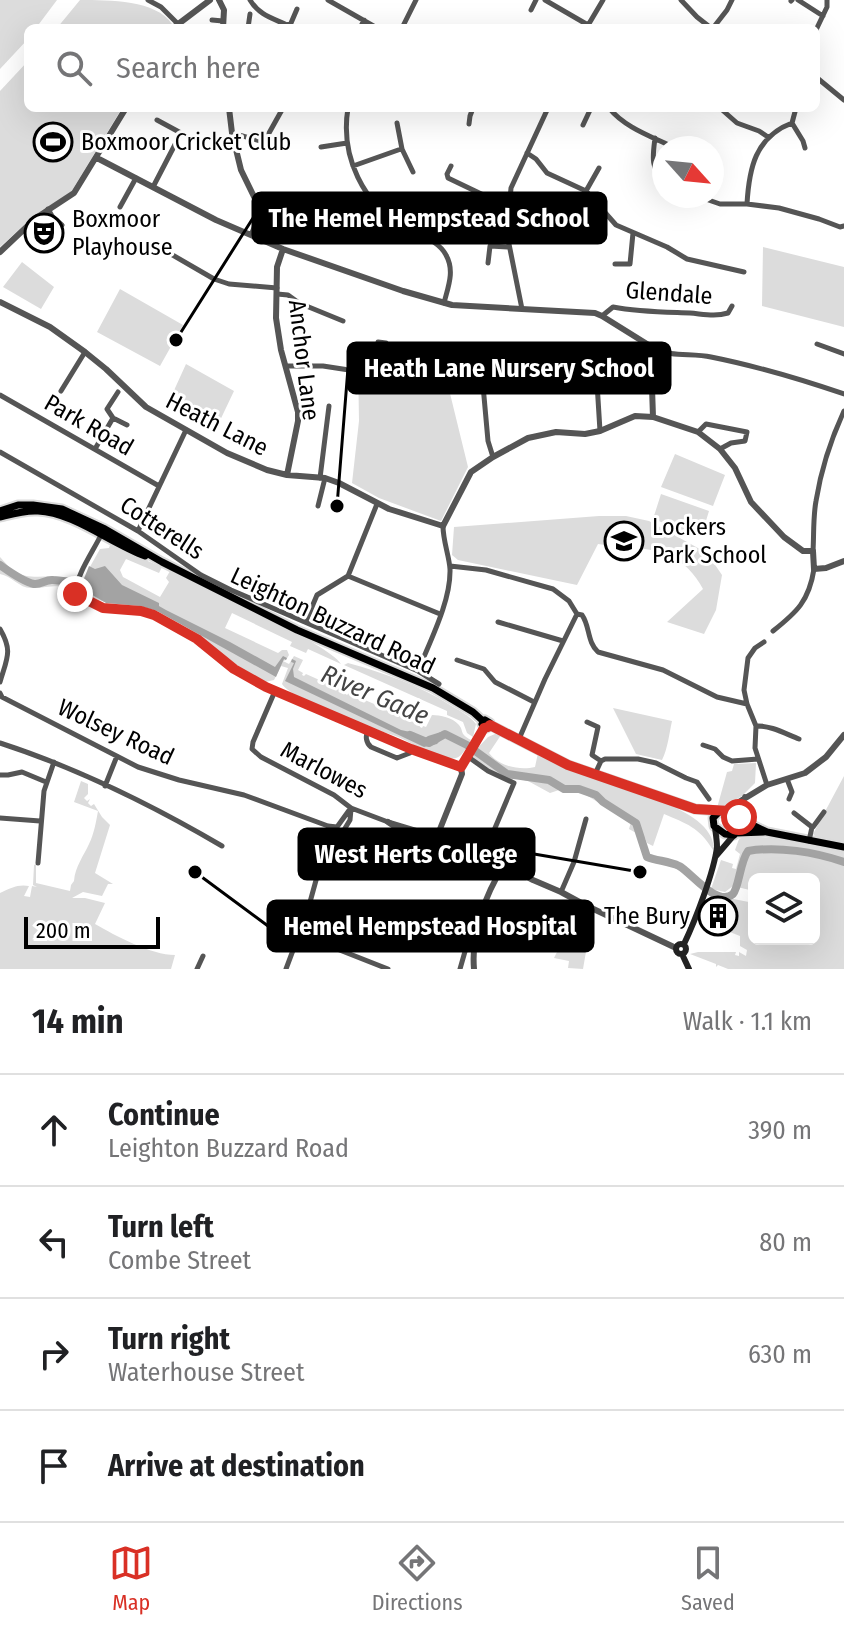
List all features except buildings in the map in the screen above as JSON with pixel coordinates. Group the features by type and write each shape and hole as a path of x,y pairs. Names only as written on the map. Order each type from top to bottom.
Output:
{"main road":[{"name":"Leighton Buzzard Road","path":"0,511 18,505 47,505 62,509 283,623 433,688 473,712 486,724 568,765 695,809 722,811"},
{"name":"Leighton Buzzard Road","path":"0,517 21,512 48,512 103,532"},
{"name":"Leighton Buzzard Road","path":"695,809 714,827"},
{"path":"689,969 678,945 684,944 715,858 717,844 713,818 722,811 734,812 767,832 844,847"},
{"path":"715,858 741,826 740,818"},
{"path":"714,827 725,834 767,832"}],"street":[{"path":"148,0 161,7 174,24"},
{"path":"161,7 165,0"},
{"path":"178,24 210,0"},
{"path":"219,0 224,10 223,24"},
{"path":"250,0 256,10 285,24"},
{"path":"328,0 370,24"},
{"path":"404,24 416,0"},
{"path":"531,10 536,0"},
{"path":"545,0 582,24"},
{"path":"589,24 603,0"},
{"path":"681,0 705,24"},
{"path":"715,24 732,0"},
{"path":"798,0 823,16"},
{"path":"819,24 827,0"},
{"path":"289,24 297,9"},
{"path":"249,24 250,14"},
{"path":"212,20 221,24"},
{"path":"362,24 364,20"},
{"path":"820,80 844,100"},
{"path":"0,252 48,209 74,193 124,112"},
{"path":"229,112 241,170 261,211 252,234"},
{"path":"232,133 264,142 281,112"},
{"path":"347,112 347,143 359,181 387,216 435,242 445,253 451,277 444,303"},
{"path":"469,124 472,112"},
{"path":"522,309 506,234 509,201 512,185 545,112"},
{"path":"583,125 589,112"},
{"path":"612,112 652,136"},
{"path":"725,112 737,123 768,137"},
{"path":"795,112 792,123 805,148"},
{"path":"153,187 181,133 157,120"},
{"path":"397,123 402,149 413,172"},
{"path":"747,204 748,182 756,155 768,137 792,123"},
{"path":"321,147 347,143"},
{"path":"353,166 402,149"},
{"path":"527,153 547,173 586,191 616,225 687,259 744,272"},
{"path":"97,158 246,234 444,303 595,313 662,352 706,356 758,367 844,393"},
{"path":"451,166 448,178 496,201 509,201"},
{"path":"586,191 599,168"},
{"path":"120,207 136,178"},
{"path":"260,217 304,201"},
{"path":"724,204 779,208 844,226"},
{"path":"48,209 62,225"},
{"path":"615,264 630,264 633,233"},
{"path":"157,246 214,279 277,291 343,321"},
{"path":"488,263 490,246 508,247"},
{"name":"Anchor Lane","path":"283,249 277,267 276,318 298,412 287,475"},
{"name":"Heath Lane","path":"0,302 50,327 85,352 138,402 247,463 287,475 323,478 339,483 377,504 443,526"},
{"name":"Glendale","path":"602,316 613,307 718,316 728,313 732,306"},
{"path":"378,342 386,343 392,352 432,358 469,352 481,363 488,441 493,457"},
{"path":"817,344 844,354"},
{"path":"653,417 651,358 655,349"},
{"path":"61,391 85,352"},
{"path":"286,366 349,370"},
{"path":"484,386 597,383 626,372 627,382"},
{"path":"597,383 600,431"},
{"path":"118,392 107,409 113,418 127,425"},
{"name":"Park Road","path":"0,395 159,486"},
{"path":"318,506 329,406"},
{"path":"773,631 796,613 806,600 814,569 816,503 824,465 844,411"},
{"path":"418,671 449,585 450,566 443,526 471,472 528,438 543,433 585,434 635,416 653,417 698,432 720,449 735,468 751,502 782,535 803,551 813,551"},
{"path":"95,449 113,418"},
{"path":"698,432 706,424 747,432 745,441 720,449"},
{"path":"138,531 186,430"},
{"name":"Cotterells","path":"0,452 138,531 201,575 418,671 439,684"},
{"path":"306,621 317,595 348,576 377,504"},
{"path":"103,532 76,585 75,594 103,608 154,615 197,639 239,673 275,691 461,767"},
{"path":"814,569 844,561"},
{"path":"450,566 486,570 553,589 585,619 593,648 598,652 663,670 717,697 747,704"},
{"path":"348,576 440,614"},
{"path":"519,739 577,614"},
{"path":"498,622 563,641"},
{"path":"0,629 8,643 8,656 0,682"},
{"path":"338,647 342,638"},
{"path":"764,642 748,658 744,690 756,726 755,748 767,785"},
{"path":"457,660 484,669 495,682 534,702"},
{"name":"Marlowes","path":"275,691 253,742 252,749 261,757 334,795 351,808 428,840 436,839 484,854 679,951"},
{"name":"Wolsey Road","path":"1,696 138,767 244,795 337,827"},
{"path":"587,722 598,727 592,755 601,761 638,759 656,763 697,782 709,799"},
{"path":"436,839 462,774 461,767 486,724"},
{"path":"756,726 764,725 799,739"},
{"path":"368,730 366,734 371,747 397,758 410,753 411,749"},
{"path":"722,811 767,785 805,773 826,757 844,735"},
{"path":"0,743 54,762 170,816 222,846"},
{"path":"703,745 732,761 758,759"},
{"path":"468,754 488,771 514,783 484,854"},
{"path":"105,786 117,756"},
{"path":"595,775 601,761"},
{"path":"38,863 46,782 54,762"},
{"path":"0,775 22,772 46,782"},
{"path":"787,779 792,792 789,799"},
{"path":"740,818 745,797"},
{"path":"331,851 337,827 351,808"},
{"path":"286,969 318,873 350,820 351,808"},
{"path":"809,841 812,827 824,812"},
{"path":"794,813 812,827"},
{"path":"0,818 40,821"},
{"path":"561,892 574,862 586,819"},
{"name":"Marlowes","path":"436,839 441,844 495,865 504,865"},
{"path":"474,969 478,921 504,865"},
{"path":"299,934 375,967 388,969"},
{"path":"460,969 468,941 474,941"},
{"path":"197,969 203,956"}],"shaded area":[{"path":"0,0 57,0 39,24 24,24 24,43 0,69"},
{"path":"80,0 118,1 144,6 165,16 172,24 60,24"},
{"path":"24,65 24,112 120,112 71,192 25,224 0,247 0,91"},
{"path":"763,247 844,267 844,327 762,306"},
{"path":"22,262 54,287 41,309 3,287"},
{"path":"120,289 183,325 160,366 97,332"},
{"path":"358,362 444,369 468,467 441,521 379,498 352,483 359,421"},
{"path":"186,364 234,391 215,431 166,408"},
{"path":"675,454 725,475 713,506 661,487"},
{"path":"661,494 709,511 701,537 653,519"},
{"path":"626,516 649,521 707,553 722,575 716,610 704,634 667,622 703,589 683,564 660,552 598,544 577,585 458,560 452,555 454,527"},
{"path":"110,545 162,567 159,573 126,559 120,570 123,577 160,597 169,582 166,578 170,571 290,629 341,664 308,649 306,653 290,646 292,642 232,613 225,628 278,653 287,650 289,655 283,661 289,664 294,656 303,660 298,670 302,675 306,674 347,695 349,693 381,707 383,711 422,728 426,727 432,715 450,719 471,740 456,758 435,755 302,699 282,684 288,668 281,666 274,680 265,682 167,615 143,606 110,603 91,596 82,581 100,549 109,548"},
{"path":"0,557 12,570 21,574 72,580 68,587 24,587 0,574"},
{"path":"89,566 95,569 105,566 122,585 275,667 283,656 287,658 276,677 157,611 106,603 83,588"},
{"path":"292,659 296,661 294,677 401,730 415,733 414,736 422,740 444,731 445,735 437,744 424,747 285,681 294,663"},
{"path":"348,663 401,680 464,713 476,724 473,737 467,733 463,722 447,715 447,711 344,665"},
{"path":"613,708 672,721 662,760 636,754"},
{"path":"495,734 501,735 489,753 498,761 516,768 535,767 538,753 583,775 660,801 697,821 709,833 713,850 697,831 664,814 653,846 629,829 631,822 581,792 565,788 550,793 528,781 512,780 487,769 471,755"},
{"path":"756,763 755,783 742,796 721,809 717,808 727,772 732,771 734,764"},
{"path":"844,776 844,844 820,841 813,834"},
{"path":"81,781 88,784 88,794 84,798 87,801 90,799 88,803 91,806 94,804 110,825 95,873 113,884 108,884 102,896 83,892 72,898 105,903 95,924 145,948 175,955 171,969 0,969 0,893 18,886 29,886 24,896 30,897 32,886 37,887 33,885 36,864 36,883 70,891 92,836 98,811 74,802"},
{"path":"746,836 844,847 844,969 728,969 716,967 716,964 690,954 736,952 735,955 739,956 739,952 746,956 747,950 740,946 740,936 722,929 728,906 717,904 718,896 748,902 748,945 820,945 820,873 748,873 748,890 733,886 725,892 711,889 721,860 733,864 732,868 736,869 740,854 735,850 739,839"},
{"path":"568,930 588,940 583,969 568,968 569,961 554,958"}],"waterway":[{"name":"River Gade","path":"0,565 34,584 53,580 92,586"},
{"name":"River Gade","path":"410,735 429,743 445,734 467,745 507,774 549,780 564,789 579,789 596,795 636,823 647,857 679,866 719,896 733,894 748,851 796,851 844,862"}],"place":[{"name":"Boxmoor Cricket Club","path":"53,142"},
{"name":"Boxmoor Playhouse","path":"44,233"},
{"name":"The Hemel Hempstead School","path":"176,340"},
{"name":"Heath Lane Nursery School","path":"337,506"},
{"name":"Lockers Park School","path":"624,541"},
{"name":"Hemel Hempstead Hospital","path":"195,872"},
{"name":"West Herts College","path":"640,872"},
{"name":"The Bury","path":"718,916"}],"route":[{"path":"75,594 103,608 148,612 197,639 234,669 266,687 461,767 484,728 490,725 568,765 695,809 730,811 739,817"}]}
